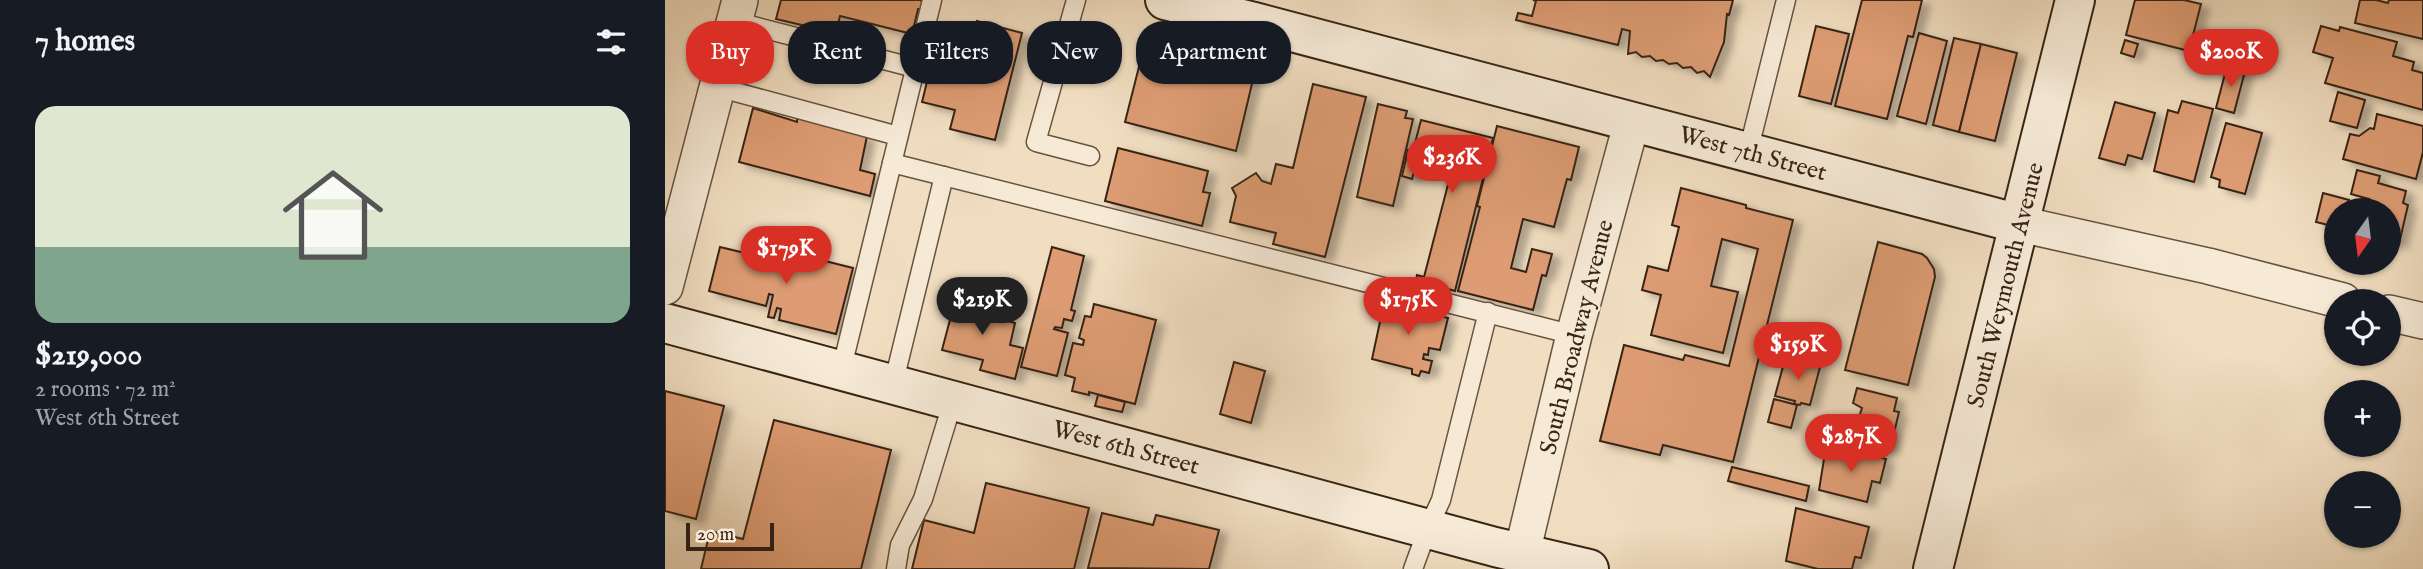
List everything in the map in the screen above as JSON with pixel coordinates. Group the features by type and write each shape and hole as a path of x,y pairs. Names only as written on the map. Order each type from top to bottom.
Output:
{"street":[{"name":"West 7th Street","path":"1165,0 1257,11 1632,121 2020,224 2324,296"},
{"name":"South Weymouth Avenue","path":"1933,569 2075,0"},
{"path":"665,287 737,10"},
{"name":"South Broadway Avenue","path":"1503,556 1574,335 1632,121"},
{"path":"2401,316 2423,321"},
{"name":"West 6th Street","path":"665,323 1428,528 1503,556 1570,567"}],"lane":[{"path":"927,21 932,0"},
{"path":"1076,0 1036,142 1090,156"},
{"path":"1748,152 1786,0"},
{"path":"737,10 900,63"},
{"path":"841,371 911,84"},
{"path":"717,87 898,136"},
{"path":"892,163 1574,335"},
{"path":"893,385 944,176"},
{"path":"1413,569 1441,500 1488,312"},
{"path":"896,569 900,545 923,499 953,401"}],"building":[{"path":"781,0 923,2 915,21 900,21 900,31 886,28 886,21 860,21 840,16 839,21 788,22 776,19"},
{"path":"1533,0 1733,0 1729,15 1727,14 1724,42 1710,77 1704,71 1697,73 1691,67 1683,68 1677,63 1656,61 1636,52 1628,54 1630,31 1622,29 1618,45 1516,20 1518,13 1532,16 1536,1"},
{"path":"1862,0 1922,0 1913,37 1908,36 1887,119 1835,106"},
{"path":"2135,0 2184,0 2201,4 2189,51 2126,35"},
{"path":"2360,0 2388,3 2389,0 2423,0 2423,39 2355,23"},
{"path":"1816,26 1849,34 1831,104 1799,96"},
{"path":"2321,26 2339,31 2340,27 2397,42 2393,56 2414,62 2412,70 2423,73 2423,110 2325,83 2333,58 2313,52"},
{"path":"1013,31 1022,33 1013,69"},
{"path":"1919,33 1947,41 1926,124 1897,116"},
{"path":"1954,38 1981,44 1959,132 1933,125"},
{"path":"2125,40 2138,44 2134,57 2121,53"},
{"path":"1981,44 2017,53 1995,141 1959,132"},
{"path":"2227,66 2245,71 2234,113 2216,108"},
{"path":"1136,79 1136,84 1252,84 1236,151 1125,122"},
{"path":"926,84 1009,84 995,140 950,129 955,110 922,102"},
{"path":"1313,84 1366,97 1325,257 1273,244 1276,233 1230,222 1236,196 1232,188 1256,173 1262,181 1271,184 1276,164 1293,168"},
{"path":"2338,92 2365,100 2357,128 2330,121"},
{"path":"2182,101 2213,109 2194,182 2154,171 2168,110 2178,113"},
{"path":"2115,102 2155,113 2142,159 2128,155 2125,165 2099,158"},
{"path":"1378,104 1407,111 1405,118 1413,119 1393,206 1357,197"},
{"path":"753,108 797,122 797,118 867,136 860,170 875,174 870,196 739,162"},
{"path":"2377,114 2423,126 2423,152 2416,179 2343,159 2350,134 2359,136 2370,128 2374,129"},
{"path":"1421,120 1493,138 1455,291 1416,280 1417,275 1424,277 1452,169 1437,165 1439,158 1419,153 1412,179 1402,176 1408,150 1413,151"},
{"path":"2226,123 2262,133 2245,194 2219,187 2220,180 2211,177"},
{"path":"1497,126 1579,147 1571,180 1567,179 1554,227 1523,219 1511,268 1526,272 1532,249 1552,254 1546,276 1542,275 1533,310 1458,291"},
{"path":"1118,148 1208,171 1203,192 1210,193 1202,226 1105,201"},
{"path":"2357,170 2380,176 2378,183 2406,191 2403,203 2408,205 2401,235 2401,198 2365,198 2351,194"},
{"path":"1681,188 1793,220 1733,462 1663,445 1660,455 1600,441 1624,345 1683,360 1685,355 1729,366 1758,249 1722,239 1711,286 1738,292 1723,353 1651,335 1661,295 1642,290 1648,266 1668,271 1679,227 1672,225"},
{"path":"2323,193 2342,198 2324,198 2324,224 2316,222"},
{"path":"1878,242 1922,254 1934,269 1935,277 1908,385 1845,370"},
{"path":"720,247 782,262 785,251 853,268 836,334 779,320 781,309 777,308 774,318 768,317 773,295 769,294 766,306 709,291"},
{"path":"1052,247 1084,256 1071,310 1075,311 1072,321 1064,319 1062,328 1054,329 1068,333 1057,376 1021,367"},
{"path":"957,293 988,301 985,315 1015,323 1010,345 1023,348 1015,379 980,370 983,360 942,350"},
{"path":"1384,303 1448,318 1440,350 1429,348 1428,355 1424,354 1423,359 1432,361 1429,373 1421,371 1419,376 1412,374 1412,369 1372,359"},
{"path":"1094,304 1156,320 1135,404 1089,392 1089,395 1072,391 1075,378 1065,375 1073,343 1083,345 1084,340 1079,338 1085,316 1091,317"},
{"path":"1785,359 1820,367 1810,405 1794,404 1795,401 1775,396"},
{"path":"1234,362 1265,371 1251,423 1220,414"},
{"path":"1857,388 1897,398 1894,411 1899,412 1890,450 1844,439 1850,415 1859,417 1862,408 1853,403"},
{"path":"665,391 724,406 696,519 665,511"},
{"path":"1098,395 1125,402 1122,412 1095,406"},
{"path":"1774,399 1797,405 1791,428 1768,422"},
{"path":"774,420 891,450 861,569 701,569 710,531 743,539"},
{"path":"1835,446 1886,459 1880,483 1872,481 1867,502 1819,490 1824,459 1832,458"},
{"path":"1732,467 1809,486 1806,501 1728,481"},
{"path":"986,483 1089,508 1074,569 912,569 924,520 974,533"},
{"path":"1796,508 1869,527 1861,558 1855,557 1852,569 1818,569 1786,561"},
{"path":"1102,513 1153,525 1156,515 1219,530 1209,569 1088,568"}]}
